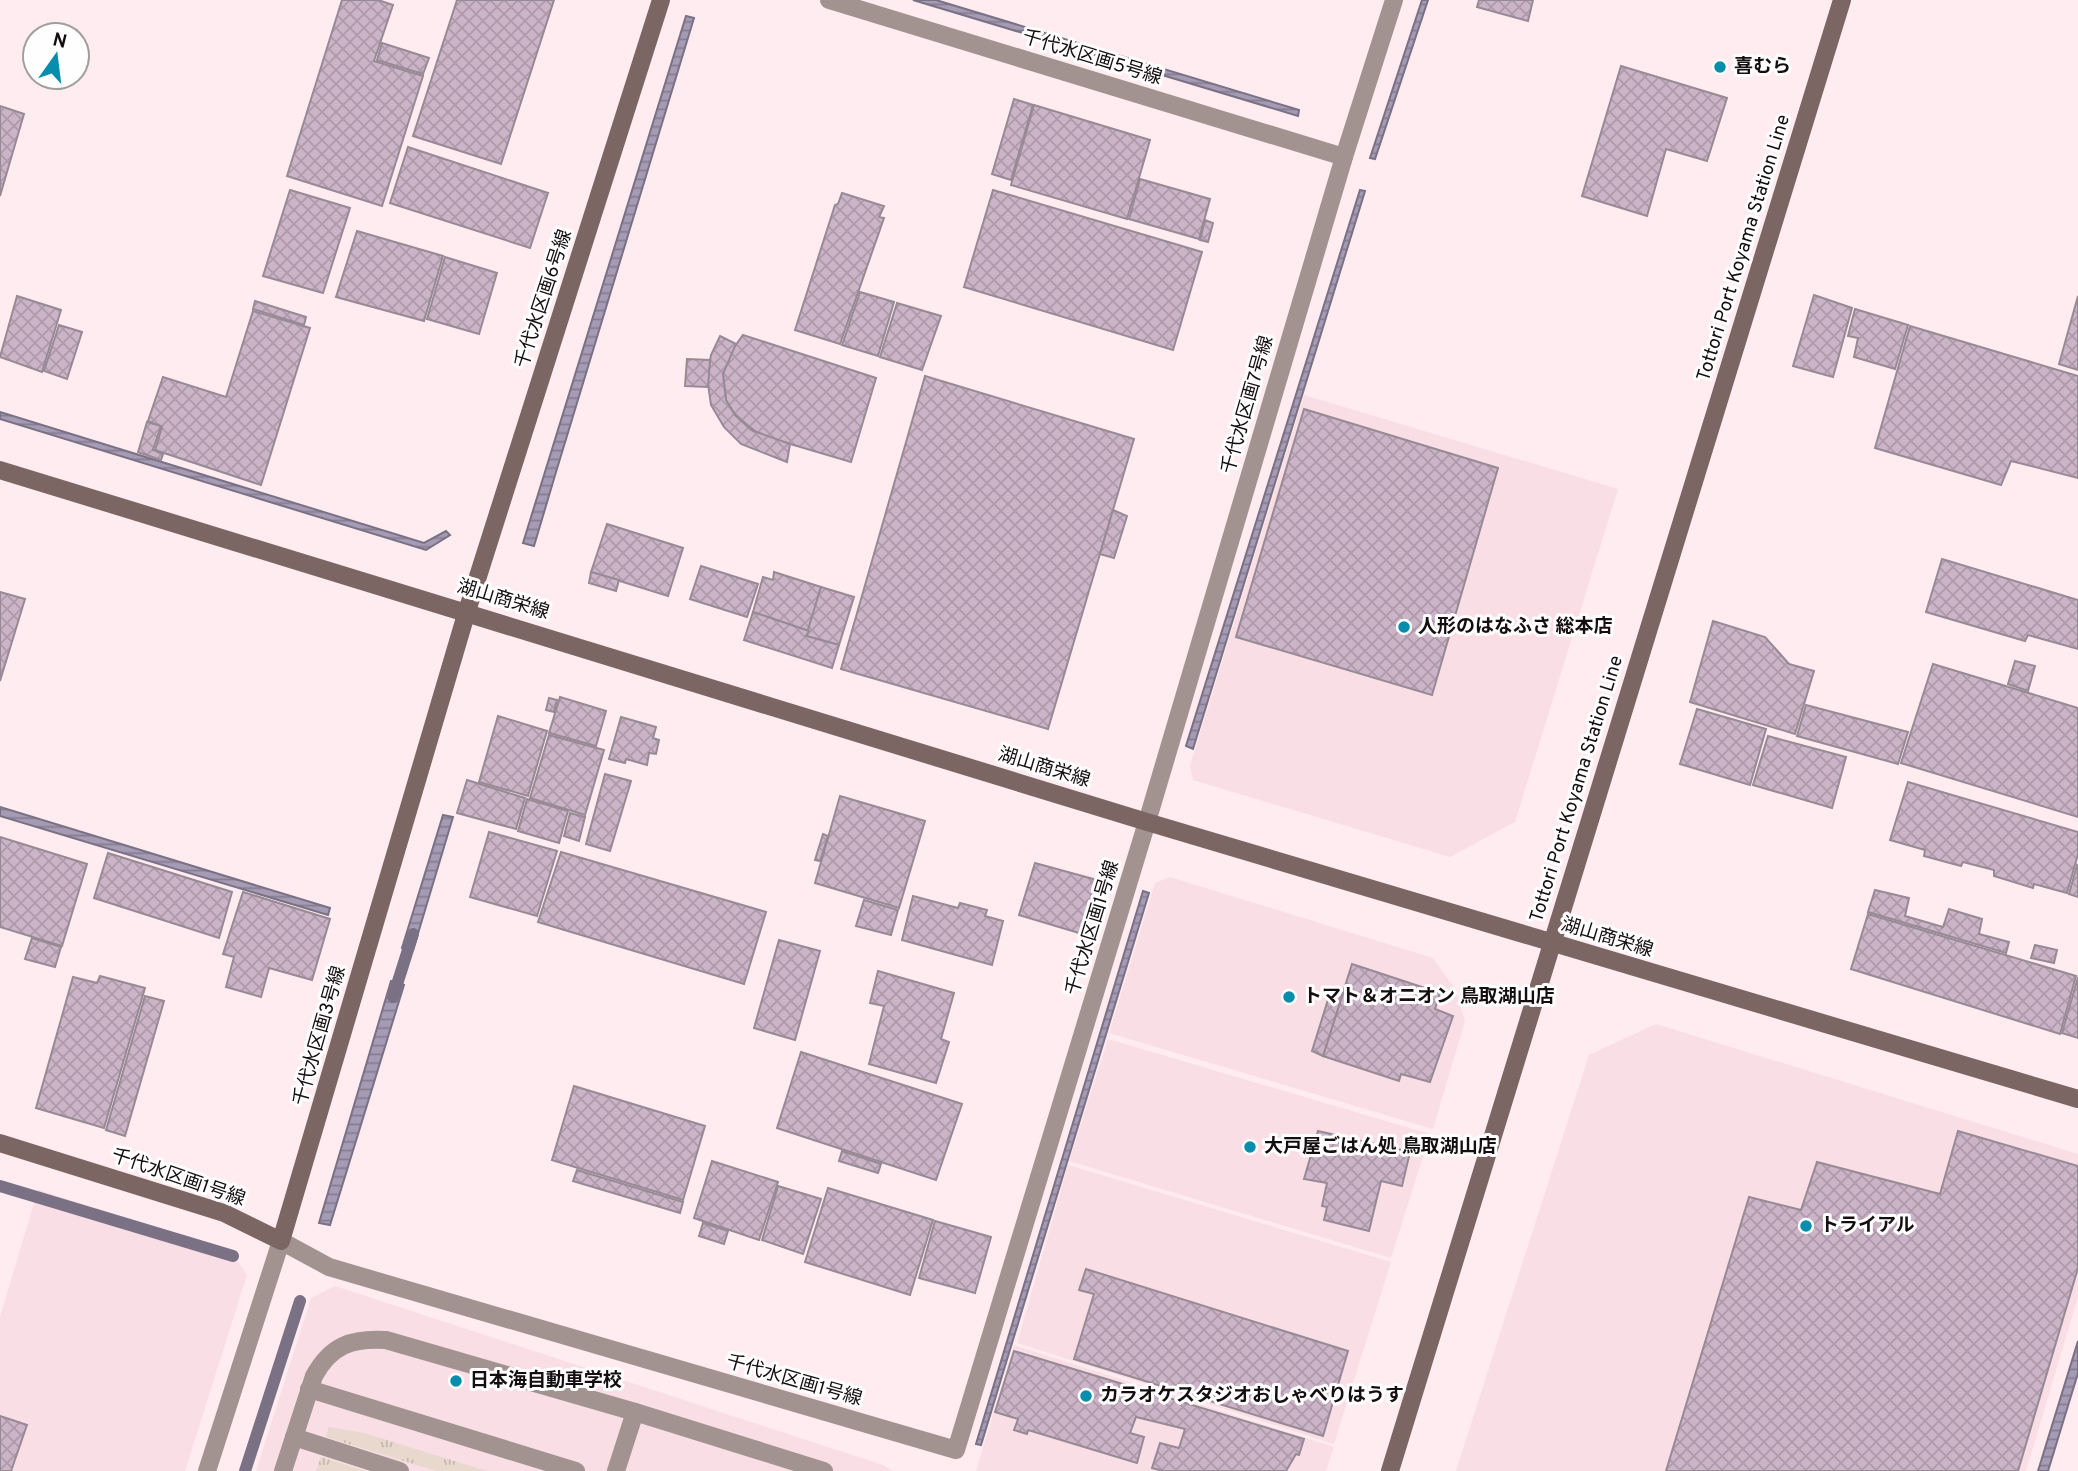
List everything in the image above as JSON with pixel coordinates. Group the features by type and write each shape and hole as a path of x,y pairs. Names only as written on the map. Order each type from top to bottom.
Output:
{"street":[{"name":"千代水区画6号線","path":"467,611 661,0"},
{"name":"千代水区画5号線","path":"828,0 1344,157"},
{"name":"千代水区画7号線","path":"1147,822 1344,157 1394,0"},
{"name":"Tottori Port Koyama Station Line","path":"1390,1471 1842,0"},
{"name":"湖山商栄線","path":"0,470 467,611 1147,822 2078,1099"},
{"name":"千代水区画3号線","path":"206,1471 281,1241 467,611"},
{"name":"千代水区画1号線","path":"0,1143 224,1213 330,1267 956,1450 1147,822"},
{"path":"283,1471 309,1389 321,1363 342,1344 360,1338 386,1340 635,1412 824,1471"},
{"path":"309,1389 576,1471"},
{"path":"616,1471 635,1412"},
{"path":"294,1437 400,1471"}],"shaded area":[{"path":"913,0 936,0 1299,110 1298,116"},
{"path":"1422,0 1428,0 1375,159 1370,158"},
{"path":"686,16 694,18 534,546 523,543"},
{"path":"1360,190 1365,191 1193,749 1186,746"},
{"name":"人形のはなふさ 総本店","path":"1304,395 1618,489 1515,822 1450,857 1193,780 1190,766"},
{"path":"0,412 424,543 446,531 450,535 426,550 0,419"},
{"path":"0,807 330,908 328,915 0,816"},
{"path":"443,815 453,817 413,950 402,948"},
{"name":"トマト＆オニオン 鳥取湖山店","path":"1170,877 1433,958 1455,989 1465,1021 1433,1129 1109,1033 1155,883"},
{"path":"1143,891 1149,893 981,1445 976,1444"},
{"path":"391,981 404,985 330,1225 319,1223"},
{"name":"トライアル","path":"1656,1024 2078,1154 2078,1297 2026,1471 1456,1471 1589,1055"},
{"name":"大戸屋ごはん処 鳥取湖山店","path":"1108,1039 1430,1134 1391,1258 1069,1161"},
{"path":"1068,1165 1391,1262 1334,1444 1017,1343"},
{"path":"38,1190 236,1252 235,1257 247,1275 185,1471 0,1471 0,1317"},
{"name":"日本海自動車学校","path":"335,1286 883,1465 893,1471 256,1471 311,1298"},
{"path":"2078,1341 2078,1373 2048,1471 2038,1471"},
{"name":"カラオケスタジオおしゃべりはうす","path":"1014,1345 1334,1447 1326,1471 976,1471"}],"green space":[{"path":"329,1427 364,1433 487,1471 436,1471 326,1437"},
{"path":"321,1457 366,1471 316,1471"}],"building":[{"path":"342,0 378,0 393,5 374,61 423,76 382,206 287,176"},
{"path":"457,0 554,0 501,164 413,136"},
{"path":"1479,0 1533,0 1528,21 1477,7"},
{"path":"382,43 429,58 423,74 377,60"},
{"path":"1621,66 1727,98 1707,161 1666,149 1647,216 1582,196"},
{"path":"1014,99 1033,105 1011,180 992,174"},
{"path":"1034,105 1150,140 1127,219 1011,185"},
{"path":"0,106 24,114 0,196"},
{"path":"408,147 548,193 530,248 390,203"},
{"path":"1140,179 1210,199 1199,239 1129,219"},
{"path":"290,190 350,208 323,293 263,276"},
{"path":"993,190 1202,252 1173,350 964,287"},
{"path":"842,193 884,206 879,217 884,218 840,344 795,330 835,205"},
{"path":"1205,220 1213,223 1208,242 1200,240"},
{"path":"357,231 443,256 424,321 336,297"},
{"path":"445,257 497,273 479,334 427,319"},
{"path":"860,292 894,302 878,356 842,345"},
{"path":"1814,295 1852,308 1833,377 1793,366"},
{"path":"17,296 61,310 42,372 0,357"},
{"path":"2078,296 2078,370 2059,364"},
{"path":"255,301 306,317 304,325 253,309"},
{"path":"897,303 941,316 922,370 880,357"},
{"path":"1855,309 1908,325 1895,369 1854,357 1858,338 1848,336"},
{"path":"253,311 310,328 261,485 155,450 162,427 148,421 163,377 226,397"},
{"path":"59,325 82,332 67,379 44,371"},
{"path":"1910,326 2078,376 2078,478 2011,461 2001,485 1875,448"},
{"path":"743,335 876,378 851,462 760,435 735,415 726,400 723,374 728,356"},
{"path":"720,336 736,344 723,374 726,400 735,415 751,430 790,444 787,462 741,444 724,427 711,405 707,377 711,355"},
{"path":"687,359 710,360 708,387 685,386"},
{"path":"925,376 1134,439 1048,729 841,669"},
{"path":"1304,409 1498,468 1432,695 1236,637"},
{"path":"147,422 161,426 153,450 163,454 161,460 138,452"},
{"path":"1113,510 1127,516 1114,558 1100,554"},
{"path":"607,524 683,548 668,596 591,572"},
{"path":"1942,559 2078,600 2078,649 2028,635 2025,641 1926,612"},
{"path":"701,566 758,584 747,617 690,599"},
{"path":"591,572 619,580 616,591 589,583"},
{"path":"774,572 821,587 809,631 753,612 763,577 773,580"},
{"path":"821,587 854,597 839,645 806,636"},
{"path":"0,592 25,599 0,681"},
{"path":"753,612 809,631 806,636 839,645 832,668 744,640"},
{"path":"1713,621 1765,637 1789,664 1814,671 1795,734 1690,702"},
{"path":"2015,661 2035,666 2028,691 2008,684"},
{"path":"1933,664 2078,708 2078,817 1901,763"},
{"path":"560,697 606,711 596,746 549,733"},
{"path":"549,698 557,700 554,712 546,710"},
{"path":"1806,705 1908,732 1898,764 1797,736"},
{"path":"1697,709 1766,729 1750,785 1680,764"},
{"path":"498,716 547,731 528,796 479,782"},
{"path":"621,717 656,727 653,738 659,740 656,754 649,753 647,765 626,759 625,763 609,759"},
{"path":"549,735 604,750 585,815 530,798"},
{"path":"1768,736 1846,757 1832,808 1753,785"},
{"path":"605,774 631,781 610,851 586,844"},
{"path":"467,780 525,798 516,829 457,813"},
{"path":"1908,782 2078,832 2078,854 2067,893 2034,884 2033,888 1994,876 1994,870 1963,862 1961,866 1924,856 1925,850 1890,840"},
{"path":"840,796 925,821 899,908 815,883"},
{"path":"527,799 568,811 559,843 518,831"},
{"path":"570,813 585,817 579,841 564,836"},
{"path":"489,832 557,851 537,916 470,897"},
{"path":"823,834 828,836 820,861 815,860"},
{"path":"0,837 87,864 62,946 0,927"},
{"path":"561,852 766,912 744,984 538,922"},
{"path":"108,853 232,892 219,938 94,898"},
{"path":"1035,863 1097,880 1079,933 1019,915"},
{"path":"2078,866 2078,897 2069,894"},
{"path":"1875,890 1909,898 1905,916 1943,927 1949,909 1982,919 1979,934 2009,942 2006,953 1868,912"},
{"path":"243,892 330,919 312,980 269,968 261,997 226,987 234,957 223,954"},
{"path":"913,896 958,908 960,903 987,910 985,916 1003,921 992,965 902,940"},
{"path":"864,900 898,910 891,935 856,926"},
{"path":"1868,914 2076,976 2060,1034 1851,969"},
{"path":"32,938 61,947 55,967 25,959"},
{"path":"779,940 820,951 795,1040 754,1028"},
{"path":"2035,945 2057,950 2054,963 2031,958"},
{"path":"1352,964 1440,993 1435,1009 1453,1016 1430,1082 1401,1074 1399,1081 1323,1056"},
{"path":"878,971 954,993 941,1039 949,1042 936,1083 869,1064 884,1006 870,1003"},
{"path":"100,976 145,988 104,1128 36,1108 73,977 97,983"},
{"path":"2078,977 2078,1038 2062,1033"},
{"path":"1331,990 1343,993 1323,1056 1312,1051"},
{"path":"145,996 164,1001 125,1136 106,1130"},
{"path":"801,1052 962,1104 936,1180 777,1128"},
{"path":"574,1086 705,1126 683,1200 552,1160"},
{"path":"1318,1131 1410,1152 1402,1186 1381,1181 1369,1231 1324,1220 1327,1207 1322,1206 1327,1183 1304,1179"},
{"path":"1958,1131 2078,1166 2078,1268 2018,1471 1666,1471 1749,1197 1801,1210 1817,1162 1940,1194"},
{"path":"842,1151 881,1164 878,1173 839,1161"},
{"path":"712,1161 778,1182 759,1240 694,1218"},
{"path":"577,1170 683,1202 680,1213 573,1181"},
{"path":"778,1186 821,1199 803,1254 762,1240"},
{"path":"828,1188 933,1220 910,1295 805,1262"},
{"path":"935,1221 991,1237 975,1293 919,1278"},
{"path":"703,1223 728,1231 724,1244 699,1236"},
{"path":"1086,1269 1348,1351 1323,1436 1074,1359 1094,1294 1079,1290"},
{"name":"カラオケスタジオおしゃべりはうす","path":"1014,1351 1304,1439 1299,1455 1296,1454 1286,1471 1163,1471 1152,1468 1160,1443 1179,1448 1185,1429 1136,1417 1130,1433 1144,1437 1137,1463 1028,1430 1027,1434 1014,1430 1018,1419 995,1412"},
{"path":"0,1416 27,1425 11,1471 0,1471"}],"waterway":[{"path":"393,997 413,934"},
{"path":"0,1186 233,1256"},
{"path":"245,1471 300,1301"}],"place":[{"name":"喜むら","path":"1720,67"},
{"name":"人形のはなふさ 総本店","path":"1404,627"},
{"name":"トマト＆オニオン 鳥取湖山店","path":"1289,997"},
{"name":"大戸屋ごはん処 鳥取湖山店","path":"1250,1147"},
{"name":"トライアル","path":"1806,1226"},
{"name":"日本海自動車学校","path":"456,1381"},
{"name":"カラオケスタジオおしゃべりはうす","path":"1086,1396"}]}
